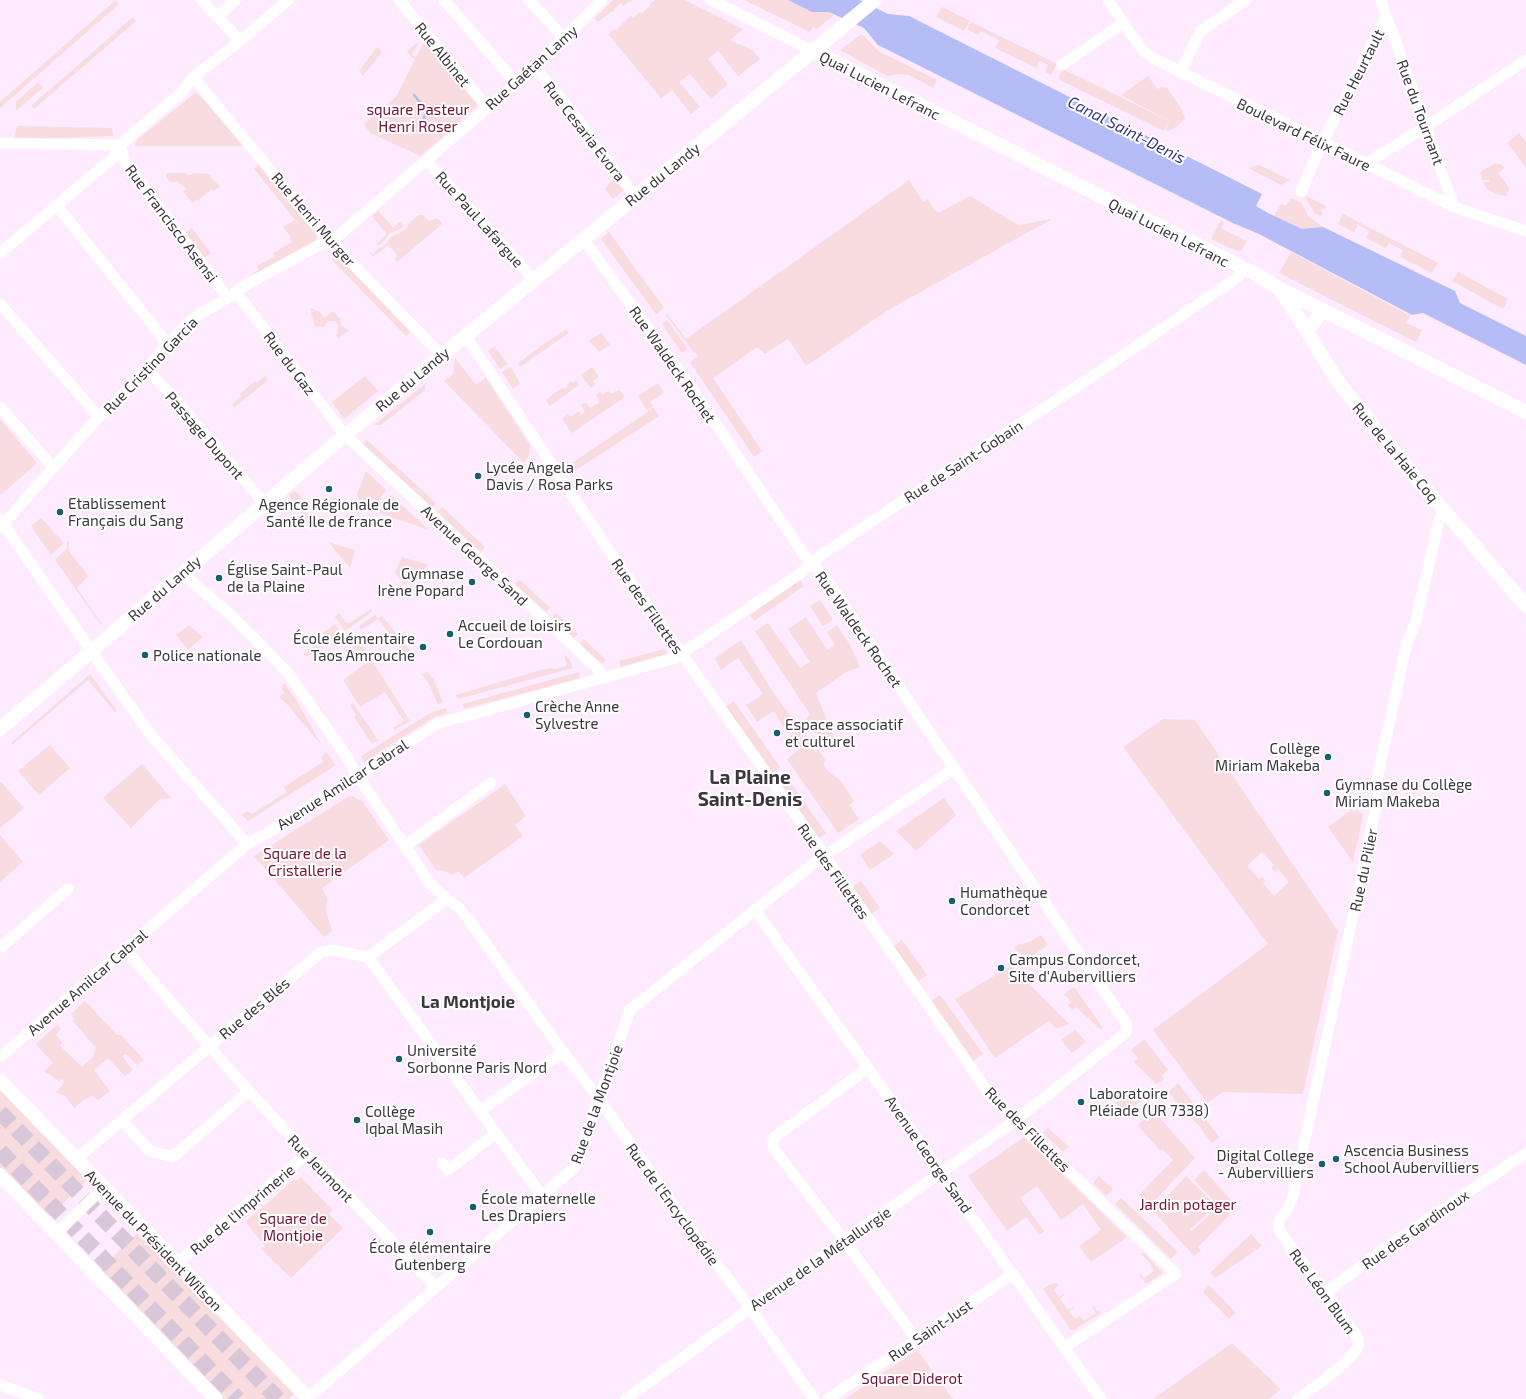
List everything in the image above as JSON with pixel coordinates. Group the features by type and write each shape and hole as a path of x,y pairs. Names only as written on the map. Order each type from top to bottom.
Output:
{"main road":[{"name":"Rue du Landy","path":"0,729 264,503 465,335 875,0"},
{"name":"Quai Lucien Lefranc","path":"813,51 1244,269 1278,288 1526,412"},
{"name":"Rue de la Haie Coq","path":"1278,288 1307,331 1336,379 1410,471 1526,606"},
{"path":"1307,331 1323,310"},
{"name":"Avenue du Président Wilson","path":"0,1080 308,1399"},
{"path":"0,1175 216,1399"}],"street":[{"path":"202,0 240,41"},
{"path":"218,17 236,0"},
{"path":"0,253 112,159 120,145 182,92 193,76 240,41 288,0"},
{"name":"Rue Albinet","path":"399,0 487,107"},
{"path":"444,0 516,83"},
{"path":"530,0 564,38"},
{"name":"Rue Gaétan Lamy","path":"331,242 535,67 602,0"},
{"path":"711,0 813,51"},
{"name":"Boulevard Félix Faure","path":"1108,0 1142,50 1153,58 1322,143 1454,207 1526,231"},
{"path":"1180,72 1201,31 1246,0"},
{"name":"Rue Heurtault","path":"1322,143 1386,17 1381,0"},
{"name":"Rue du Tournant","path":"1386,17 1427,126 1454,207"},
{"path":"1062,65 1123,23"},
{"path":"1365,164 1427,126 1526,60"},
{"name":"Rue Cesaria Evora","path":"535,67 578,119 600,152 636,196"},
{"name":"Rue Henri Murger","path":"193,76 331,242 441,355"},
{"path":"0,143 120,145"},
{"path":"1301,192 1322,143"},
{"name":"Rue Francisco Asensi","path":"120,145 124,160 232,295"},
{"name":"Rue Paul Lafargue","path":"426,160 533,279"},
{"path":"57,206 168,344"},
{"name":"Rue Waldeck Rochet","path":"583,239 689,384 804,555 826,577 1127,1025"},
{"name":"Rue Cristino Garcia","path":"1,524 191,320 321,244 331,242"},
{"name":"Rue de Saint-Gobain","path":"681,654 802,573 821,555 1084,382 1238,277 1244,269"},
{"name":"Rue du Gaz","path":"232,295 345,435"},
{"path":"0,304 99,418"},
{"name":"Rue des Fillettes","path":"465,335 621,568 825,856 990,1095 1176,1274 1065,1347"},
{"name":"Passage Dupont","path":"146,368 182,407 264,503"},
{"path":"0,406 53,467"},
{"name":"Avenue George Sand","path":"345,435 597,668 604,678"},
{"name":"Rue du Pilier","path":"1279,1229 1279,1220 1288,1209 1293,1196 1376,807 1376,783 1407,643 1416,621 1439,520 1445,511"},
{"path":"1,524 151,735 247,844"},
{"name":"Rue de l'Encyclopédie","path":"183,572 232,616 288,673 347,757 357,775 430,882 447,899 459,908 469,920 563,1052 597,1104 750,1308 814,1399"},
{"name":"Avenue Amilcar Cabral","path":"0,1057 247,844 266,834 437,724 675,658 681,654"},
{"name":"Rue de la Montjoie","path":"308,1399 575,1167 630,1010 814,863 955,768"},
{"path":"405,846 491,783"},
{"path":"0,948 68,889"},
{"path":"447,899 368,957 542,1196"},
{"name":"Avenue George Sand","path":"756,910 1101,1399"},
{"name":"Rue Jeumont","path":"125,949 249,1091 307,1154 436,1287"},
{"name":"Rue des Blés","path":"76,1159 320,952 330,950 368,957"},
{"name":"Avenue de la Métallurgie","path":"634,1397 750,1308 844,1240 1016,1120 1123,1036 1126,1032 1127,1025"},
{"path":"482,1113 563,1052"},
{"path":"868,1068 775,1137 773,1142 774,1149 844,1240 916,1339"},
{"path":"122,1121 150,1151 173,1157 249,1091"},
{"path":"442,1163 448,1170 496,1133"},
{"name":"Rue des Gardinoux","path":"1325,1293 1387,1247 1526,1153"},
{"name":"Rue de l'Imprimerie","path":"177,1263 307,1154"},
{"path":"56,1234 104,1188"},
{"name":"Rue Léon Blum","path":"1279,1229 1359,1339 1358,1346 1351,1357 1298,1399"},
{"name":"Rue Saint-Just","path":"828,1399 1013,1274"},
{"path":"0,1385 39,1399"}],"green space":[{"path":"116,0 119,4 0,108 0,102"},
{"path":"613,0 633,0 623,6 621,3 615,8 615,10 598,22 595,18"},
{"path":"655,0 685,0 743,29 730,40 752,50 760,59 738,76 718,51 708,59 728,84 711,99 690,74 679,82 700,107 691,114 672,90 661,98 608,34 614,29 616,30 631,15 633,18 640,12 641,14"},
{"path":"744,0 788,0 812,12 829,12 834,15 817,29 813,27 810,32"},
{"path":"942,7 970,21 964,31 936,17"},
{"path":"133,17 136,21 34,109 31,106"},
{"path":"971,22 1057,64 1051,75 1045,72 1048,65 1040,61 1036,68 995,48 999,40 981,31 978,35 967,29"},
{"path":"862,34 878,51 937,80 933,88 909,75 899,74 887,76 840,50"},
{"name":"square Pasteur Henri Roser","path":"425,40 478,105 460,120 461,122 420,156 370,133 364,124 396,97 415,59 411,57 407,51 418,42 412,55 416,57"},
{"path":"377,47 382,52 363,76 359,71"},
{"path":"1063,69 1169,121 1164,131 1058,79"},
{"path":"1148,76 1157,89 1162,87 1167,88 1182,110 1185,118 1178,126 1171,130 1166,130 1169,121 1121,95"},
{"path":"38,82 43,88 16,111 16,102"},
{"path":"195,93 202,98 244,146 135,146 137,140"},
{"path":"17,126 112,128 113,136 14,140"},
{"path":"1519,133 1526,142 1526,167 1507,143"},
{"path":"1495,163 1502,165 1505,168 1498,173 1509,188 1509,191 1506,193 1507,195 1504,196 1492,192 1487,188 1483,182 1489,182 1489,180 1482,180 1480,172"},
{"path":"259,165 317,236 316,240 253,276 252,274 259,270 257,266 275,256 273,253 292,242 291,237 283,227 295,220 254,169"},
{"path":"1259,165 1290,180 1281,185 1248,168"},
{"path":"166,173 186,173 186,175 191,175 192,173 210,174 212,176 210,177 220,186 214,191 212,189 193,203 183,191 186,189 182,184 181,185 178,181 174,183 170,182 166,177"},
{"path":"614,178 624,190 613,199 605,189"},
{"path":"909,180 923,202 927,199 938,213 970,196 1018,225 1052,219 888,310 806,366 788,339 765,354 757,347 713,378 762,451 754,457 690,362 698,356 695,352 694,353 666,315 667,314 686,339"},
{"path":"1304,195 1326,206 1325,209 1322,208 1321,211 1323,213 1321,216 1315,214"},
{"path":"1291,198 1302,203 1308,216 1323,227 1302,229 1274,216 1281,204 1286,206"},
{"path":"378,211 393,227 402,221 403,226 401,229 390,233 383,242 378,245 376,244 387,234 372,216"},
{"path":"1343,214 1438,263 1432,273 1400,257 1403,250 1389,243 1386,248 1366,238 1369,231 1358,225 1354,232 1338,224"},
{"path":"419,215 423,215 429,221 438,218 442,224 397,262 395,260 397,255 388,245 373,257 369,251 373,254 379,248 383,247 391,237 407,228 409,223"},
{"path":"1221,220 1224,222 1221,228 1247,241 1241,251 1234,250 1211,239"},
{"path":"192,228 211,253 204,258 184,234"},
{"path":"609,232 664,308 656,314 601,239"},
{"path":"1291,252 1411,316 1406,323 1422,330 1416,342 1279,273"},
{"path":"337,253 410,332 406,336 331,259"},
{"path":"1458,272 1508,299 1503,309 1452,281"},
{"path":"311,308 320,312 324,318 333,311 340,319 342,326 349,330 338,338 336,335 338,333 338,325 335,321 328,321 324,327 315,327"},
{"path":"667,320 688,349 682,353 662,324"},
{"path":"566,329 569,333 520,367 519,363 527,356"},
{"path":"602,333 610,345 599,352 589,340"},
{"path":"496,345 495,348 508,364 500,369 488,351"},
{"path":"455,358 476,385 486,378 530,445 529,455 524,463 444,381 453,374"},
{"path":"511,367 520,383 513,389 502,372"},
{"path":"592,367 599,377 593,381 595,385 591,388 581,375"},
{"path":"265,376 268,380 235,407 232,404 241,396 240,394 255,381 257,383"},
{"path":"365,376 378,391 344,419 332,402"},
{"path":"576,380 579,385 550,406 546,401 548,398 562,388 568,387 567,385 571,381 573,383"},
{"path":"426,383 425,390 381,425 374,425"},
{"path":"658,383 664,393 650,402 653,406 647,410 638,396"},
{"path":"619,390 625,397 572,433 562,419 568,414 570,417 579,411 581,415 585,412 581,405 586,402 590,408 600,402 596,395 600,392 602,395 609,391 611,394"},
{"path":"653,407 659,416 570,474 566,467 648,412"},
{"path":"0,419 37,463 1,495 0,494"},
{"path":"367,440 436,503 432,507 363,444"},
{"path":"366,471 386,490 372,510 362,507 357,494"},
{"path":"295,491 301,497 299,503 314,524 309,526 289,495"},
{"path":"391,495 429,530 379,513"},
{"path":"442,507 485,547 481,552 437,512"},
{"path":"41,518 64,543 51,555 31,526"},
{"path":"67,541 69,541 69,551 88,576 77,588 102,624 101,625 55,560 67,548"},
{"path":"328,542 355,550 350,568"},
{"path":"402,557 429,565 404,585 395,573"},
{"path":"520,580 550,608 546,612 515,584"},
{"path":"800,580 804,586 754,621 750,615"},
{"path":"820,600 833,620 823,626 810,606"},
{"path":"371,609 372,612 345,631 335,617 339,613 346,623 350,623"},
{"path":"556,613 578,634 574,638 552,618"},
{"path":"375,615 378,619 361,630 359,626"},
{"path":"382,616 415,656 409,659 378,619"},
{"path":"806,617 827,650 835,645 827,632 837,625 850,645 860,667 846,672 816,693 834,738 828,742 811,729 806,719 810,714 755,631 768,623 800,668 810,662 788,629"},
{"path":"335,624 341,633 306,657 303,654 327,637 323,633"},
{"path":"189,625 203,637 188,650 176,635"},
{"path":"358,638 410,721 394,730 393,728 404,721 385,692 360,707 343,680 365,664 350,643"},
{"path":"584,639 606,660 602,664 580,644"},
{"path":"741,640 773,692 794,721 784,728 774,711 757,722 746,705 763,694 738,658 721,670 715,658"},
{"path":"665,649 667,654 621,667 619,661"},
{"path":"564,654 570,660 573,668 458,699 456,695 541,670 567,666"},
{"path":"427,671 434,680 443,703 438,704 429,684 422,675"},
{"path":"579,672 580,678 464,709 463,704"},
{"path":"90,674 117,711 115,712 88,680 12,745 11,743"},
{"path":"284,683 298,703 322,746 286,703 279,697 284,693 282,689"},
{"path":"734,701 780,767 771,774 724,708"},
{"path":"353,703 378,740 372,744 354,717 356,715 350,705"},
{"path":"446,708 448,713 434,717 364,762 361,756 432,712"},
{"path":"1163,719 1195,720 1338,931 1303,1094 1223,1092 1207,1103 1153,1030 1268,944 1123,747","holes":["1262,852 1274,865 1271,868 1275,872 1278,869 1289,882 1274,896 1263,883 1265,880 1262,877 1259,879 1247,866"]},
{"path":"798,729 814,751 818,750 825,759 824,766 830,773 841,781 854,801 849,805 859,819 838,833 787,759 800,749 790,736"},
{"path":"50,745 70,768 39,795 18,771"},
{"path":"326,752 336,765 248,821 242,815 247,811 252,814 287,792 284,787 323,762 321,757"},
{"path":"142,764 171,798 160,799 131,828 103,798"},
{"path":"787,777 826,833 818,839 778,783"},
{"path":"1,782 24,808 0,828 0,783"},
{"path":"505,784 526,816 515,825 523,836 464,878 458,871 452,875 445,871 436,870 419,845"},
{"name":"Square de la Cristallerie","path":"352,796 362,801 389,840 322,888 327,899 326,911 332,931 324,937 254,856 348,797"},
{"path":"944,798 956,815 916,851 896,831"},
{"path":"1351,808 1354,812 1357,810 1363,815 1353,862 1328,827 1350,811"},
{"path":"0,835 23,862 0,882"},
{"path":"880,841 894,854 870,870 860,855"},
{"path":"861,881 880,908 871,914 852,887"},
{"path":"1041,935 1048,945 1027,959 1014,948 1018,945 1029,942"},
{"path":"902,940 927,975 917,982 893,947"},
{"path":"1011,966 1069,1024 1057,1029 1049,1021 995,1058 955,999"},
{"path":"1074,987 1103,1028 1101,1030 1076,1007 1072,1010 1068,1005 1071,1002 1064,994"},
{"path":"940,995 983,1054 972,1062 931,1001"},
{"path":"85,1001 117,1035 121,1035 144,1060 137,1065 126,1054 122,1056 133,1070 125,1076 108,1058 94,1070 110,1091 98,1100 92,1095 74,1108 64,1095 55,1093 65,1082 62,1079 59,1081 44,1071 53,1063 36,1044 57,1025 61,1029 56,1034 62,1043 60,1046 82,1067 93,1057 96,1048 73,1021 74,1018 71,1014"},
{"path":"1075,1030 1086,1042 1072,1053 1061,1040"},
{"path":"1144,1039 1168,1070 1162,1075 1164,1080 1156,1084 1134,1062 1138,1058 1131,1050"},
{"path":"1178,1083 1219,1137 1212,1144 1200,1127 1168,1092"},
{"path":"1130,1088 1142,1099 1127,1115 1115,1103"},
{"path":"0,1089 87,1180 47,1219 0,1170"},
{"name":"Jardin potager","path":"1152,1109 1195,1158 1154,1201 1168,1215 1169,1214 1160,1204 1186,1176 1216,1206 1190,1229 1192,1231 1219,1206 1194,1180 1204,1170 1237,1207 1198,1247 1201,1251 1194,1256 1139,1195 1173,1160 1162,1149 1160,1150 1138,1126"},
{"path":"1048,1128 1069,1147 1063,1152 1043,1133"},
{"path":"1024,1137 1127,1237 1091,1262 1079,1246 1101,1230 1083,1204 1061,1220 1037,1186 1020,1198 1044,1231 1039,1235 1026,1217 1007,1231 968,1176"},
{"path":"1229,1152 1248,1177 1241,1183 1222,1157"},
{"path":"1099,1176 1113,1189 1106,1196 1093,1183"},
{"name":"Square de Montjoie","path":"301,1177 332,1210 329,1214 343,1228 291,1278 261,1249 265,1246 245,1222 295,1179 297,1180"},
{"path":"1121,1198 1178,1252 1171,1259 1115,1204"},
{"path":"137,1233 294,1394 289,1399 220,1399 99,1271"},
{"path":"1251,1234 1262,1246 1215,1278 1210,1273"},
{"path":"1143,1252 1163,1273 1146,1284 1139,1275 1140,1274 1144,1278 1154,1271 1151,1267 1152,1265 1141,1254"},
{"path":"1057,1283 1058,1285 1054,1290 1059,1297 1065,1293 1060,1299 1068,1310 1074,1306 1069,1312 1075,1319 1080,1316 1084,1321 1090,1317 1087,1311 1091,1316 1096,1313 1093,1307 1094,1306 1097,1311 1099,1310 1101,1313 1074,1330 1071,1330 1043,1289 1050,1284"},
{"path":"1209,1285 1236,1313 1229,1319 1203,1292"},
{"path":"1232,1343 1281,1389 1269,1399 1153,1399"},
{"name":"Square Diderot","path":"917,1350 953,1399 845,1399 914,1352"}],"water":[{"name":"Canal Saint-Denis","path":"788,0 860,0 888,14 909,16 1262,194 1256,206 1268,213 1302,229 1323,227 1455,291 1460,303 1526,336 1526,365 1423,313 1412,315 1259,234 1235,224 878,45 864,28 829,12 812,12"}],"waterway":[{"path":"414,95 426,111 424,118 427,123 436,131"}],"tunnel":[{"path":"0,1112 278,1399"},
{"path":"0,1151 238,1399"}],"place":[{"name":"Lycée Angela Davis / Rosa Parks","path":"478,476"},
{"name":"Agence Régionale de Santé Ile de france","path":"329,489"},
{"name":"Etablissement Français du Sang","path":"60,512"},
{"name":"Église Saint-Paul de la Plaine","path":"219,578"},
{"name":"Gymnase Irène Popard","path":"472,582"},
{"name":"Accueil de loisirs Le Cordouan","path":"450,634"},
{"name":"École élémentaire Taos Amrouche","path":"423,647"},
{"name":"Police nationale","path":"145,655"},
{"name":"Crèche Anne Sylvestre","path":"527,715"},
{"name":"Espace associatif et culturel","path":"777,733"},
{"name":"Collège Miriam Makeba","path":"1328,757"},
{"name":"Gymnase du Collège Miriam Makeba","path":"1327,793"},
{"name":"Humathèque Condorcet","path":"952,901"},
{"name":"Campus Condorcet, Site d'Aubervilliers","path":"1001,968"},
{"name":"Université Sorbonne Paris Nord","path":"399,1059"},
{"name":"Laboratoire Pléiade (UR 7338)","path":"1081,1102"},
{"name":"Collège Iqbal Masih","path":"357,1120"},
{"name":"Ascencia Business School Aubervilliers","path":"1336,1159"},
{"name":"Digital College - Aubervilliers","path":"1322,1164"},
{"name":"École maternelle Les Drapiers","path":"473,1207"},
{"name":"École élémentaire Gutenberg","path":"430,1232"}],"district":[{"name":"La Plaine Saint-Denis","path":"750,787"},
{"name":"La Montjoie","path":"468,1001"}]}
